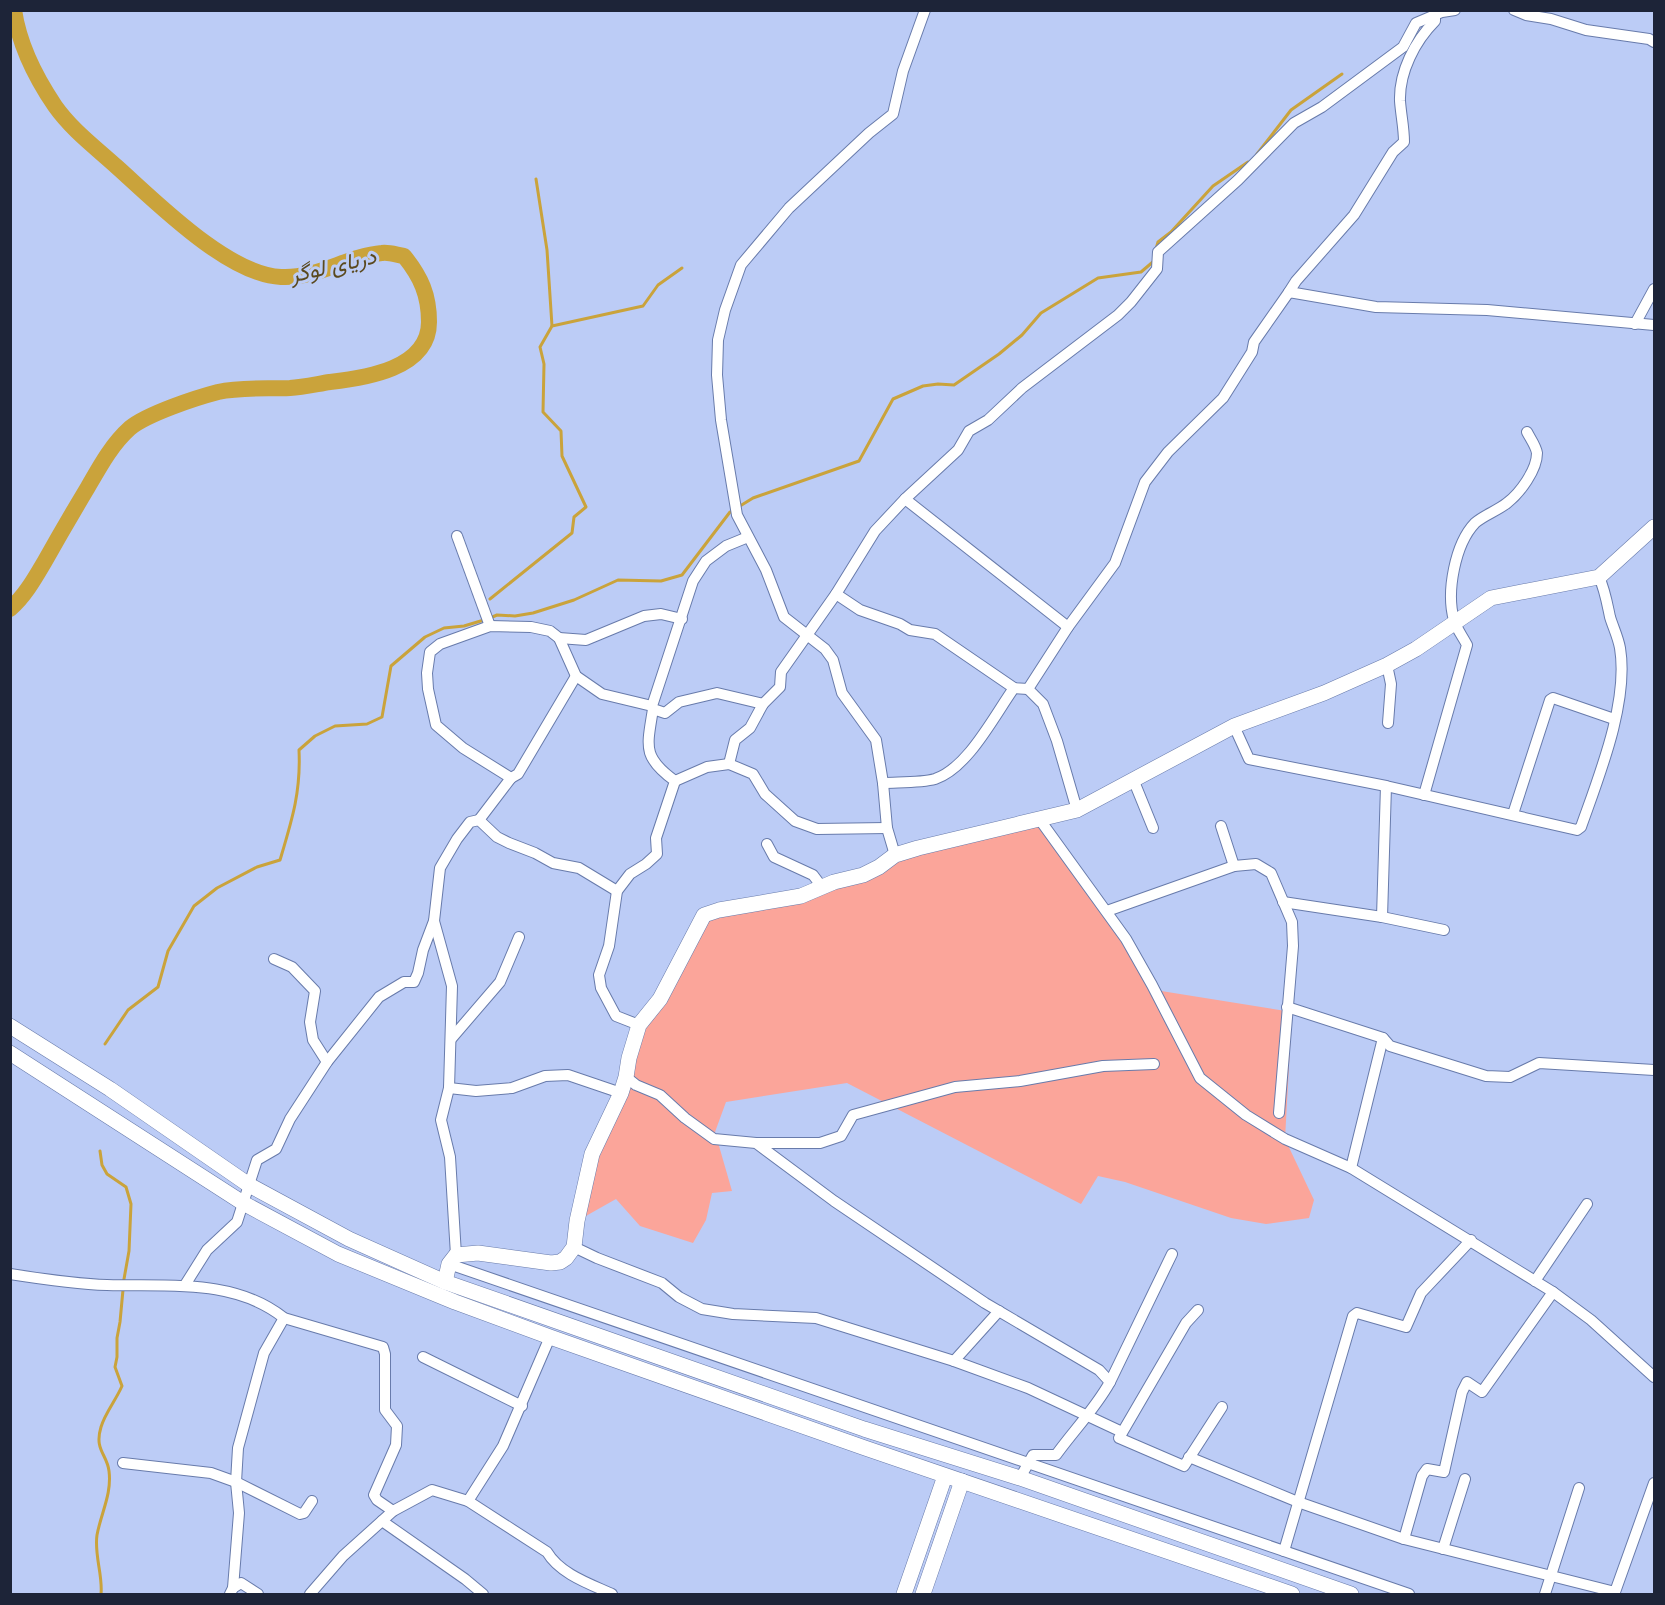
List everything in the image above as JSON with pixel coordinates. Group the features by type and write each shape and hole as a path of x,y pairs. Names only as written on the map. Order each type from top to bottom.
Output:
{"main road":[{"path":"445,1282 452,1260 478,1253 551,1263 560,1262 566,1258 574,1246 577,1221 592,1154 621,1093 628,1058 639,1025 660,999 704,915 719,910 801,896 834,882 863,875 895,855 1077,810 1234,726 1324,693 1387,665 1416,649 1491,598 1599,577 1654,527"},
{"path":"10,1026 110,1089 249,1185 349,1239 445,1282 864,1429 1020,1478 1351,1594"},
{"path":"10,1053 243,1203 338,1254 455,1302 550,1337 1269,1591 1292,1594"},
{"path":"904,1594 945,1476"},
{"path":"923,1594 962,1481"}],"street":[{"path":"895,855 887,828 876,740 842,693 833,660 825,649 784,617 766,570 735,510 721,420 717,363 718,340 725,310 741,265 789,208 892,114 903,71 925,10"},
{"path":"729,764 735,740 750,728 762,704 780,687 781,672 836,594 874,531 958,450 969,431 988,420 1022,388 1125,308 1157,268 1158,252 1238,180 1294,123 1322,107 1403,47 1416,23 1455,10"},
{"path":"1514,10 1586,30 1649,39 1654,42"},
{"path":"1028,688 1068,627 1115,563 1145,482 1168,452 1223,398 1252,352 1254,342 1296,281 1354,215 1393,152 1404,142 1400,100 1402,75 1425,31 1435,21 1435,15"},
{"path":"1635,324 1654,290"},
{"path":"1289,292 1376,307 1486,310 1654,325"},
{"path":"1424,795 1467,645 1454,621 1451,599 1453,571 1469,532 1476,523 1507,503 1535,466 1537,451 1527,432"},
{"path":"905,499 1068,627"},
{"path":"457,536 487,621"},
{"path":"675,781 657,768 653,760 648,743 653,708 693,581 706,561 726,546 748,537"},
{"path":"1234,726 1249,759 1386,786 1577,830 1581,827 1602,768 1621,677 1620,648 1599,577"},
{"path":"836,594 860,610 900,624 910,630 935,634 1014,688 1028,688 1043,704 1057,741 1077,810"},
{"path":"559,638 586,640 644,616 661,614 682,619"},
{"path":"511,778 463,748 436,726 428,690 427,673 430,652 440,644 487,621 550,631 559,638 576,676 602,694 665,713 679,702 717,693 762,704"},
{"path":"1387,665 1391,684 1388,723"},
{"path":"185,1285 207,1250 237,1222 257,1160 276,1149 290,1119 327,1062 379,997 404,982 414,981 434,921 440,868 470,822 479,820 511,778 518,774 576,676"},
{"path":"883,783 934,779 955,767 973,747 1014,688"},
{"path":"1513,814 1550,700 1553,698 1614,719"},
{"path":"639,1025 616,1016 601,988 599,975 609,946 617,891 630,874 657,854 656,838 675,781 707,766 729,764 753,774 765,794 795,821 817,829 887,828"},
{"path":"1133,779 1154,828"},
{"path":"1382,917 1386,786"},
{"path":"479,820 497,837 553,863 579,868 617,891"},
{"path":"1040,820 1126,939 1200,1078 1246,1115 1285,1139 1351,1168 1553,1292 1591,1320 1654,1377"},
{"path":"1221,826 1234,866"},
{"path":"767,844 774,857 813,875 822,887"},
{"path":"1107,911 1234,866 1256,864 1271,873 1292,922 1293,946 1279,1113"},
{"path":"1283,902 1382,917 1444,930"},
{"path":"434,921 452,986 449,1088 441,1120 450,1157 452,1260 1409,1594"},
{"path":"451,1039 500,982 519,937"},
{"path":"274,959 292,967 315,991 310,1022 313,1040 327,1062"},
{"path":"1287,1007 1383,1038 1390,1046 1486,1076 1510,1077 1539,1063 1654,1070"},
{"path":"1351,1168 1383,1038"},
{"path":"626,1077 636,1086 660,1095 685,1118 714,1139 756,1143 820,1143 841,1136 853,1115 955,1087 1020,1082 1103,1066 1154,1064"},
{"path":"449,1088 476,1091 512,1088 545,1076 568,1075 621,1093"},
{"path":"756,1143 834,1201 999,1311 1099,1370 1110,1382"},
{"path":"1535,1281 1587,1204"},
{"path":"1284,1551 1353,1316 1357,1313 1406,1327 1421,1293 1471,1240"},
{"path":"574,1246 597,1258 662,1283 679,1297 702,1309 733,1314 816,1318 954,1361 1028,1388 1122,1432"},
{"path":"1020,1478 1033,1455 1056,1455 1078,1424 1089,1415 1110,1382 1172,1254"},
{"path":"10,1274 55,1281 107,1285 185,1285 248,1297 272,1308 284,1318 383,1347 386,1353 385,1410 397,1426 396,1445 374,1495 377,1500 393,1511"},
{"path":"1404,1539 1422,1476 1427,1469 1444,1472 1462,1392 1467,1382 1482,1392 1553,1292"},
{"path":"1198,1310 1186,1323 1119,1438 1184,1466 1222,1407"},
{"path":"954,1361 999,1311"},
{"path":"231,1591 239,1513 236,1482 238,1448 264,1353 284,1318"},
{"path":"468,1501 503,1446 550,1337"},
{"path":"423,1357 522,1406"},
{"path":"1189,1457 1298,1502 1404,1539 1614,1593 1654,1483"},
{"path":"123,1463 197,1471 236,1482 300,1514 304,1513 312,1501"},
{"path":"1443,1550 1465,1479"},
{"path":"1545,1594 1579,1488"},
{"path":"310,1594 343,1556 393,1511 432,1490 468,1501 547,1552 551,1559 578,1578 612,1594"},
{"path":"382,1521 483,1594"},
{"path":"1269,1591 1276,1569"},
{"path":"231,1591 241,1583 258,1594"}],"shaded area":[{"path":"1040,820 1155,990 1292,1012 1285,1139 1314,1200 1309,1218 1266,1224 1231,1218 1125,1182 1098,1176 1081,1204 847,1083 726,1102 715,1132 732,1191 712,1193 706,1220 693,1243 640,1226 616,1199 577,1221 629,1058 704,915 801,896 879,867"}],"waterway":[{"name":"دریای لوگر","path":"10,609 33,580 107,456 130,428 172,407 227,390 295,388 377,374 407,361 418,351 426,338 429,322 423,287 404,256 390,253 369,255 307,275 281,277 260,273 238,264 193,234 84,138 62,115 41,84 29,60 16,23 14,10"},
{"path":"1257,154 1291,110 1342,74"},
{"path":"1156,249 1158,242 1171,232 1213,186 1248,162"},
{"path":"536,179 547,250 552,326"},
{"path":"740,506 753,498 859,461 893,399 923,386 954,385 1022,335 1041,313 1098,278 1141,272 1154,261"},
{"path":"490,599 572,533 574,517 586,507 562,456 561,431 543,412 544,364 540,347 552,326 643,306 658,285 682,268"},
{"path":"490,618 497,615 515,616 533,613 574,600 618,580 661,581 682,575 730,512 734,510"},
{"path":"105,1044 128,1010 158,987 168,951 194,906 217,888 257,867 280,860 297,793 299,750 315,736 335,726 367,724 382,717 391,666 425,637 444,628 464,626 484,620"},
{"path":"100,1151 102,1165 107,1174 126,1187 131,1204 129,1251 115,1367 122,1386 105,1417 99,1435 100,1447 108,1465 110,1479 96,1542 101,1594"}]}
